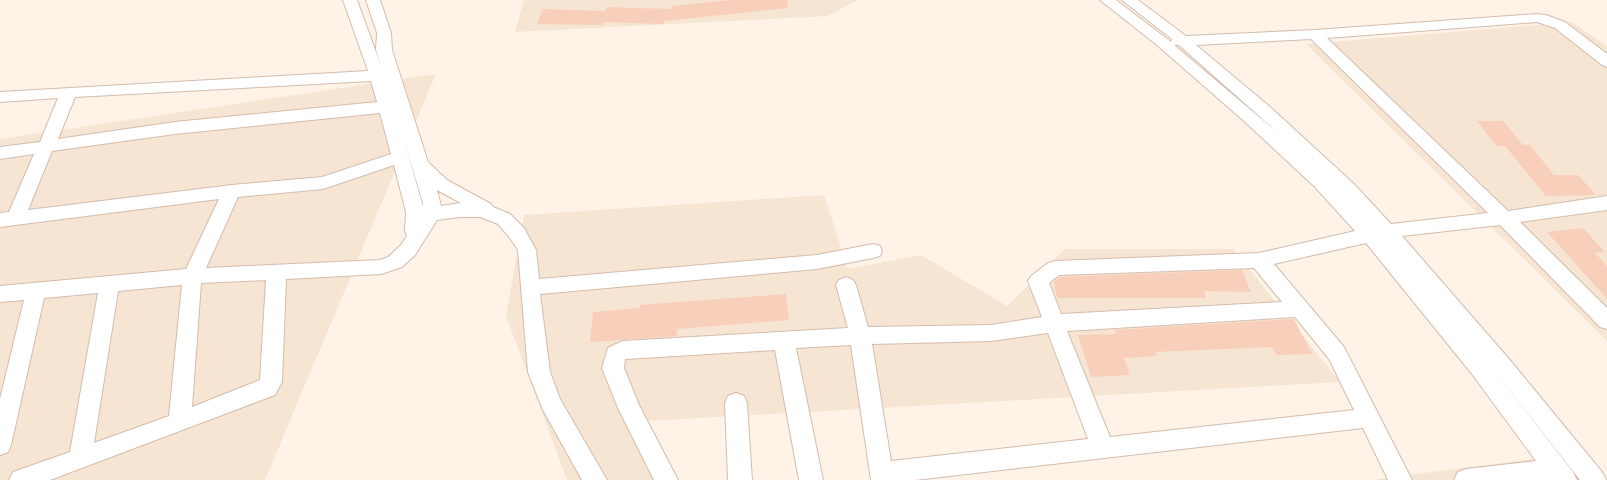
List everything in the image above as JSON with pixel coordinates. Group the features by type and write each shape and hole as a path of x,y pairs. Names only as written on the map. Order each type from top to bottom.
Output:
{"street":[{"path":"0,294 192,276 276,274 381,267 395,262 402,257 414,238 423,216 432,203 421,166 385,75 350,0"},
{"path":"373,0 384,33 385,107 414,212 423,216 472,210 493,213"},
{"path":"1107,0 1162,42 1292,154 1378,233 1502,365 1594,480"},
{"path":"1129,0 1183,41 1312,154 1349,190 1378,233 1560,474"},
{"path":"1162,42 1315,34 1537,18 1546,19 1560,25 1607,62"},
{"path":"1315,34 1607,321"},
{"path":"0,97 385,75"},
{"path":"8,219 48,145 69,92"},
{"path":"0,152 175,128 385,107"},
{"path":"8,219 232,191 323,183 399,157"},
{"path":"421,166 442,184 504,220 517,233 527,250 539,372 551,403 595,480"},
{"path":"180,422 192,276 232,191"},
{"path":"1103,450 1075,380 1056,323 1038,281 1055,268 1259,260 1378,233 1607,203"},
{"path":"531,287 817,262 873,251"},
{"path":"1259,260 1337,353 1400,480"},
{"path":"21,480 263,390 269,385 276,274"},
{"path":"80,459 109,284"},
{"path":"846,285 860,336 882,476 1369,418"},
{"path":"0,445 36,291"},
{"path":"666,480 629,408 613,368 615,354 624,350 860,336 991,333 1056,323 1300,309"},
{"path":"784,340 811,480"},
{"path":"1479,368 1502,365"},
{"path":"736,403 740,480"},
{"path":"1466,480 1560,474"}],"shaded area":[{"path":"524,0 858,0 828,16 515,32"},
{"path":"1572,22 1607,46 1607,341 1306,44"},
{"path":"436,74 265,480 0,480 0,139"},
{"path":"824,195 848,269 921,255 1007,306 1065,249 1233,249 1340,382 648,421 663,480 567,480 506,316 524,215"},
{"path":"1532,459 1549,480 1370,480"}],"building":[{"path":"731,0 787,0 788,8 664,21 663,24 604,22 603,25 537,24 543,9 605,11 606,7 671,9 671,6"},
{"path":"1477,121 1503,121 1523,145 1530,145 1554,175 1578,175 1596,195 1546,196 1505,146 1496,146"},
{"path":"1583,228 1605,252 1595,253 1607,266 1607,299 1547,232"},
{"path":"1242,270 1251,292 1204,291 1206,298 1057,298 1054,282 1060,277"},
{"path":"786,294 789,320 677,329 677,336 590,342 593,312 640,308 640,305"},
{"path":"1294,319 1312,354 1276,355 1272,347 1155,352 1157,356 1124,358 1130,375 1091,377 1078,335 1116,334 1115,330"}]}
